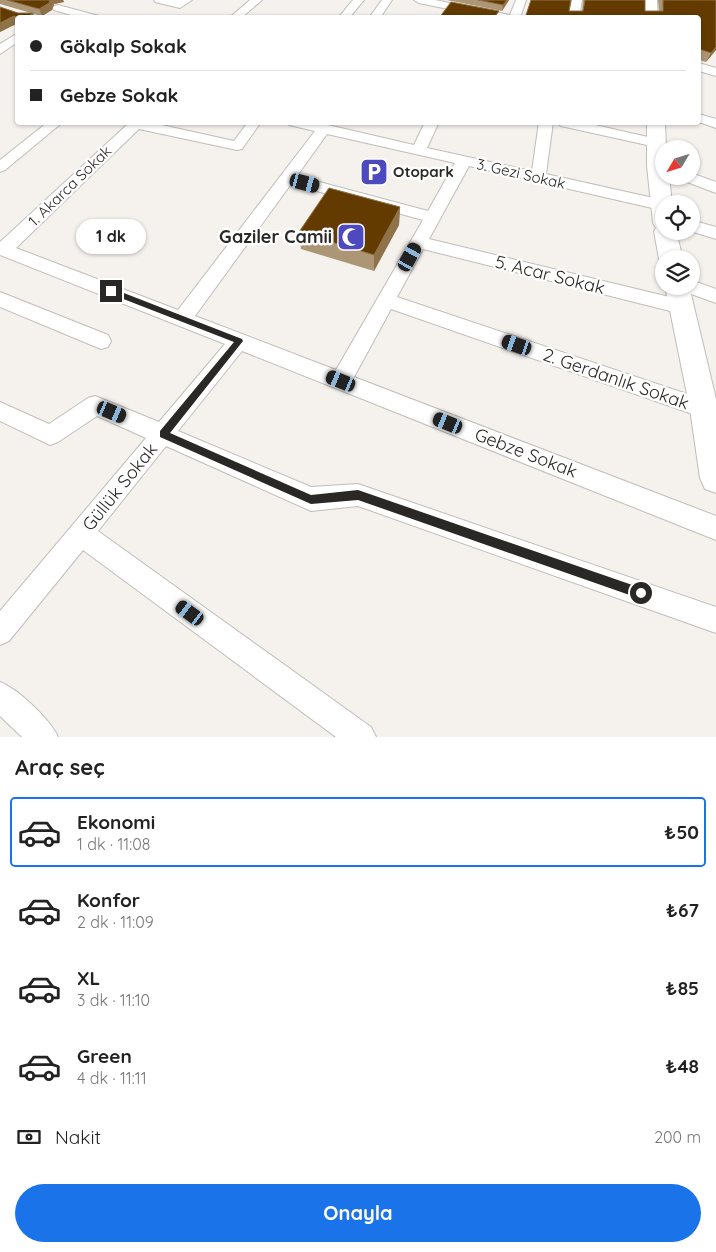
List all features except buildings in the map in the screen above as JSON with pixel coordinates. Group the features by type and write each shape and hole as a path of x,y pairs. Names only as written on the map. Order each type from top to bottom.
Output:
{"main road":[{"path":"650,0 651,15"},
{"path":"656,125 656,140"},
{"path":"683,295 706,390 716,478"}],"street":[{"path":"70,0 55,10 80,15"},
{"path":"159,0 184,2"},
{"path":"238,15 257,0"},
{"path":"346,15 358,0"},
{"path":"376,15 388,0"},
{"path":"419,0 449,6 469,4 503,15"},
{"path":"514,15 521,0"},
{"path":"574,15 577,0"},
{"path":"444,15 449,6"},
{"path":"0,50 15,39"},
{"path":"701,68 716,72"},
{"path":"701,119 716,124"},
{"path":"0,167 53,125"},
{"name":"1. Akarca Sokak","path":"2,248 135,125"},
{"path":"141,125 237,146 253,125"},
{"name":"3. Gezi Sokak","path":"305,125 538,178 655,216"},
{"path":"418,151 431,125"},
{"path":"538,178 546,125"},
{"path":"575,125 655,143"},
{"path":"182,319 323,130"},
{"path":"341,381 464,161"},
{"path":"287,178 432,217"},
{"path":"700,182 716,188"},
{"path":"700,229 716,233"},
{"name":"5. Acar Sokak","path":"418,242 655,288"},
{"name":"Gebze Sokak","path":"2,248 716,528"},
{"name":"5. Acar Sokak","path":"700,295 716,296"},
{"path":"0,299 101,340"},
{"name":"2. Gerdanlık Sokak","path":"386,300 706,390"},
{"name":"Güllük Sokak","path":"4,618 81,534 239,341"},
{"path":"0,411 50,435 95,405 311,499 358,495 716,620"},
{"path":"81,534 361,737"},
{"path":"0,696 43,737"}],"place":[{"name":"Otopark","path":"374,172"},
{"name":"Gaziler Camii","path":"351,237"}],"route":[{"path":"111,291 239,341 163,434 311,499 358,495 641,593"}]}
